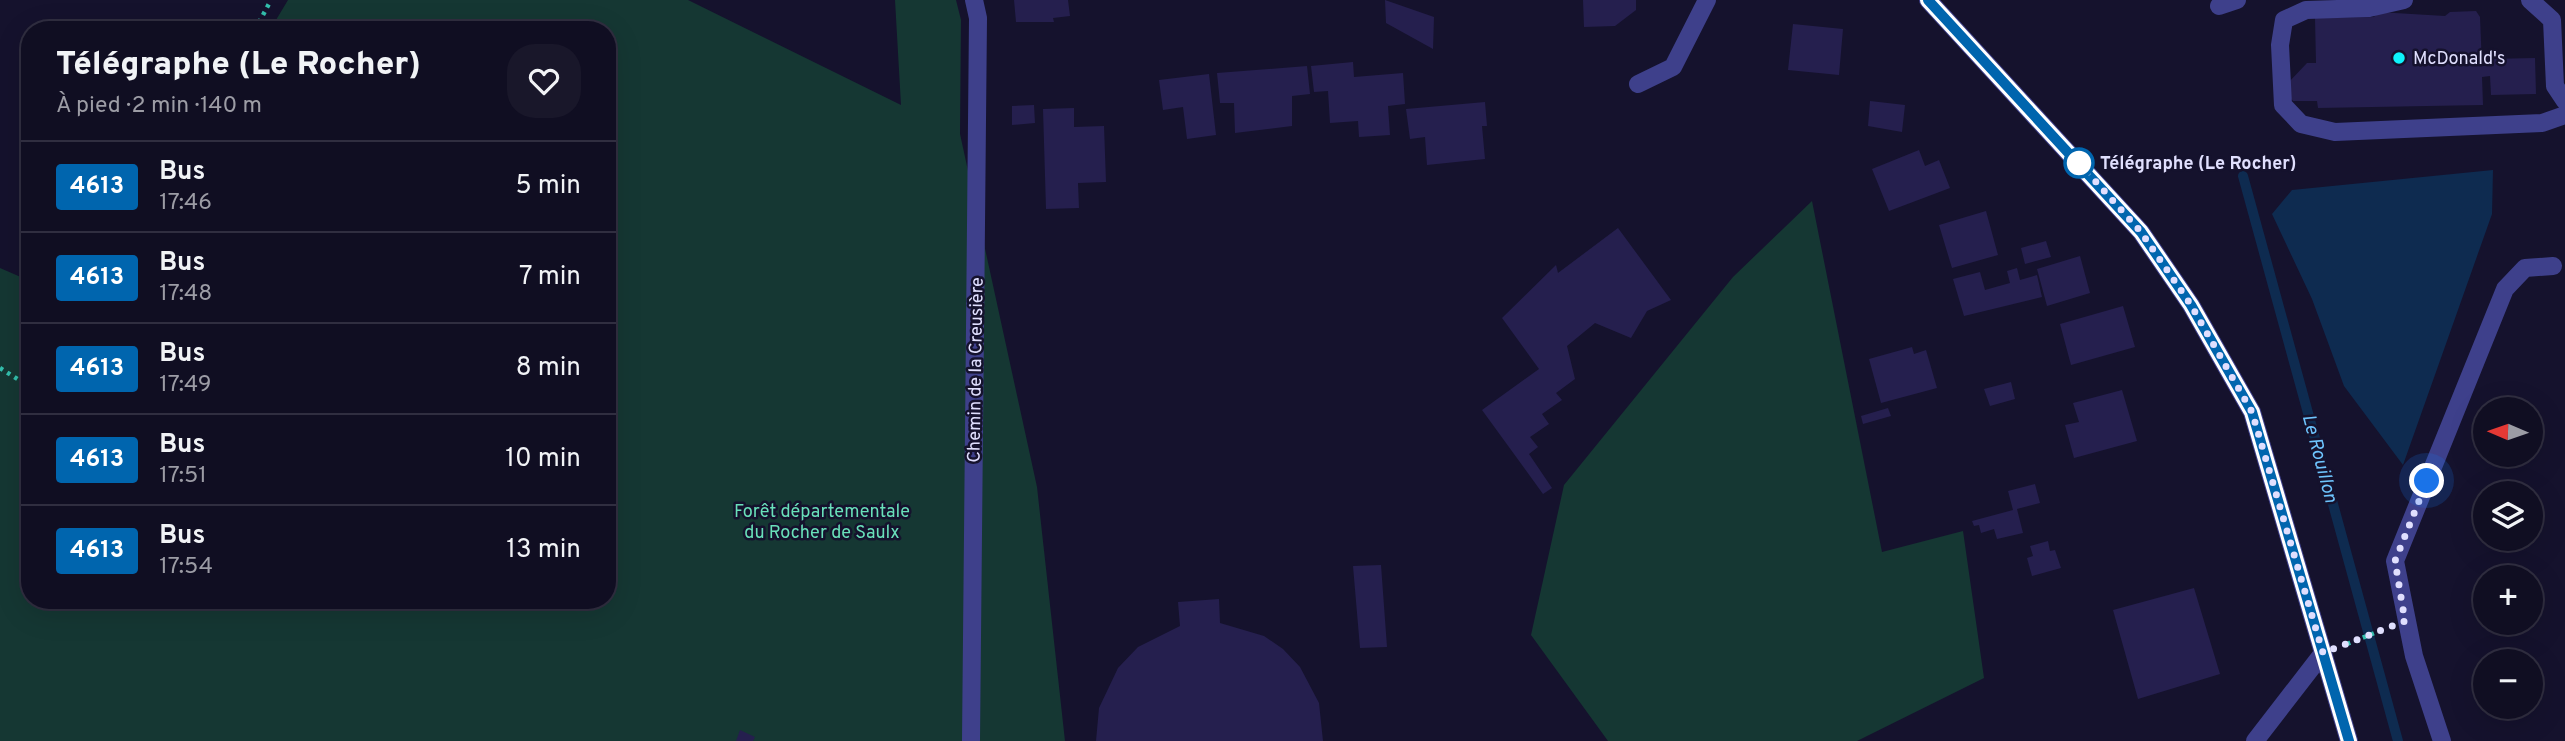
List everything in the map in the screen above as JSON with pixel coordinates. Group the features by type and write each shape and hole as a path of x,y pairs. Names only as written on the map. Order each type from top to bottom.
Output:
{"street":[{"name":"Chemin de la Creusière","path":"971,741 978,18 974,0"},
{"path":"1638,84 1673,67 1707,0"},
{"path":"1928,0 2141,232 2191,305 2252,412 2349,741"},
{"path":"2219,6 2237,0"},
{"path":"2292,0 2284,20 2280,45 2283,105 2301,124 2335,132 2542,123 2565,115"},
{"path":"2284,20 2306,10 2369,9 2404,0"},
{"path":"2530,0 2552,20 2555,86 2565,101"},
{"path":"2442,741 2405,621 2395,561 2505,289 2525,268 2553,266"},
{"path":"2255,741 2323,653"}],"path":[{"path":"260,21 271,0"},
{"path":"0,368 21,378"},
{"path":"2323,653 2405,621"}],"green space":[{"name":"Forêt départementale du Rocher de Saulx","path":"288,0 688,0 901,105 895,0 956,0 961,20 960,134 1037,487 1065,741 0,741 0,268 21,277 21,609 616,609 616,21 275,21"},
{"path":"1812,201 1882,552 1963,531 1984,678 1857,741 1608,741 1531,635 1564,485 1733,277"}],"water":[{"path":"2493,170 2492,214 2403,465 2344,386 2312,299 2272,214 2292,190"}],"building":[{"path":"1014,0 1068,0 1070,16 1053,18 1054,22 1016,22"},
{"path":"1385,0 1434,17 1433,49 1386,23"},
{"path":"1583,0 1636,0 1636,10 1615,26 1584,27"},
{"name":"McDonald's","path":"2476,11 2480,17 2482,66 2490,66 2490,59 2535,58 2536,94 2491,95 2490,76 2482,77 2483,105 2318,108 2317,101 2293,101 2288,95 2288,83 2307,63 2316,63 2315,18 2374,17 2378,12 2445,16 2450,12"},
{"path":"1793,24 1843,29 1839,75 1788,70"},
{"path":"1353,62 1354,77 1403,73 1405,104 1388,106 1390,135 1359,137 1358,121 1330,123 1328,91 1314,92 1311,66"},
{"path":"1307,66 1310,94 1292,96 1292,126 1235,133 1234,103 1220,103 1217,73"},
{"path":"1209,74 1216,135 1187,139 1183,107 1163,110 1159,80"},
{"path":"1870,101 1905,105 1902,132 1868,126"},
{"path":"1485,102 1487,126 1482,126 1485,159 1427,165 1425,137 1410,139 1406,109"},
{"path":"1034,105 1035,123 1012,125 1012,106"},
{"path":"1074,108 1074,127 1104,126 1106,182 1078,183 1079,208 1046,209 1043,109"},
{"path":"1919,150 1925,166 1939,160 1950,188 1889,211 1872,169"},
{"path":"1986,211 1998,255 1952,268 1939,225"},
{"path":"1618,228 1671,300 1647,311 1631,338 1595,323 1567,346 1575,379 1556,393 1562,400 1542,414 1549,424 1530,437 1538,447 1529,454 1552,488 1543,494 1482,410 1539,369 1502,318 1556,265 1558,273"},
{"path":"2046,241 2051,257 2025,264 2021,248"},
{"path":"2080,256 2090,293 2047,306 2037,269"},
{"path":"2017,268 2020,280 2037,275 2042,297 1964,316 1953,279 1980,272 1985,290 2010,283 2007,271"},
{"path":"2123,306 2135,347 2071,365 2060,324"},
{"path":"1912,347 1914,354 1926,350 1937,388 1881,403 1869,359"},
{"path":"2011,382 2015,399 1990,406 1984,389"},
{"path":"2122,390 2137,441 2074,458 2065,425 2079,422 2073,403"},
{"path":"1888,408 1891,416 1863,424 1861,416"},
{"path":"2035,484 2040,503 2017,509 2023,533 1997,539 1994,529 1981,533 1979,525 1974,526 1972,521 2013,510 2008,491"},
{"path":"2048,541 2050,551 2055,550 2061,568 2032,576 2027,558 2033,556 2030,546"},
{"path":"1381,565 1387,647 1360,648 1353,566"},
{"path":"2194,588 2220,674 2138,699 2113,610"},
{"path":"1219,599 1220,623 1264,636 1283,649 1300,667 1319,703 1323,741 1096,741 1099,708 1118,668 1138,647 1180,626 1178,602"},
{"path":"740,730 755,737 753,741 736,741"}],"waterway":[{"name":"Le Rouillon","path":"2243,176 2398,741"}],"bus line":[{"name":"4613","path":"1928,0 2141,232 2191,305 2252,412 2349,741"}],"place":[{"name":"McDonald's","path":"2399,58"},
{"name":"Télégraphe (Le Rocher)","path":"2079,163"}],"route":[{"path":"2079,163 2141,232 2191,305 2252,412 2323,653 2405,621 2395,561 2427,481"}]}
